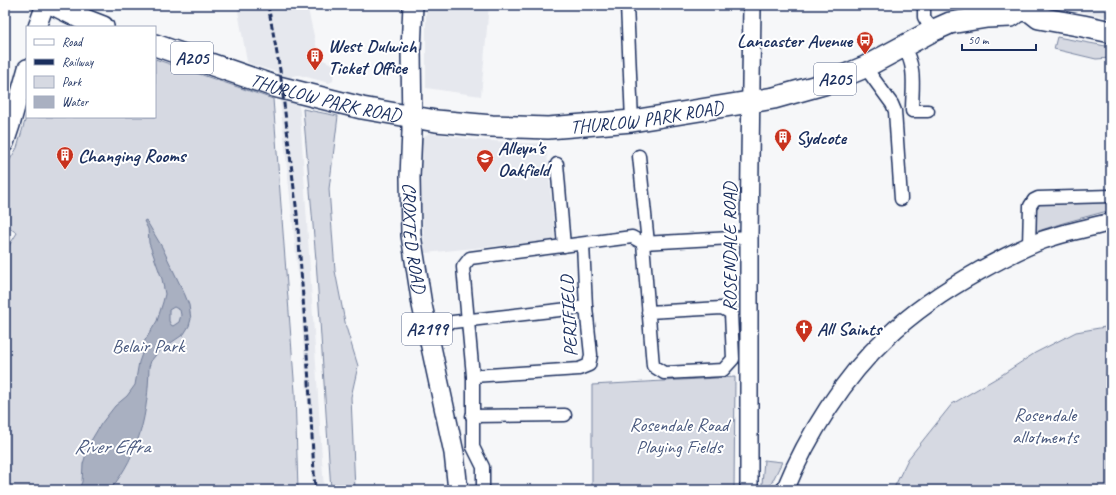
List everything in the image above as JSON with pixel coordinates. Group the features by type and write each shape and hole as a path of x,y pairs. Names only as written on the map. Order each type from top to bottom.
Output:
{"highway":[{"path":"55,5 84,20 101,26"},
{"name":"THURLOW PARK ROAD","path":"156,46 274,86 336,102 412,118 521,128 577,126 632,121 774,98 824,84 865,67 950,23 1003,13 1019,25 1030,26 1039,18 1111,32"}],"main road":[{"name":"CROXTED ROAD","path":"414,5 412,50 412,146 410,177 411,236 417,280 454,453 458,490"}],"street":[{"path":"37,26 45,5"},
{"path":"627,5 632,121"},
{"name":"ROSENDALE ROAD","path":"749,490 749,237 752,5"},
{"path":"924,5 924,17 932,31"},
{"path":"903,47 908,55 912,67 912,111 928,111"},
{"path":"865,67 892,104 895,111 901,199"},
{"path":"5,143 26,71"},
{"path":"639,156 646,243 648,312 653,366 664,373 723,370 732,359 732,313 722,308 648,312"},
{"path":"557,164 564,246"},
{"path":"1029,246 1030,206 1034,200 1038,198 1111,196"},
{"path":"785,490 804,450 826,411 859,367 887,337 924,306 950,287 1029,246 1050,238 1111,222"},
{"path":"483,490 483,467 473,447 473,376 463,267 470,258 632,237 646,243 749,237"},
{"name":"PERIFIELD","path":"473,376 578,368 589,365 591,355 586,307 583,244"},
{"path":"426,325 586,307"},
{"path":"472,416 565,415"}],"shaded area":[{"path":"237,5 307,5 319,58 334,65 333,81 329,83 299,75 292,76 300,112 324,490 312,490 310,434 299,283 277,72 247,62"},
{"name":"Alleyn's Oakfield","path":"426,5 489,5 481,96 426,88"},
{"path":"1049,5 1111,5 1111,18 1080,11"},
{"name":"Alleyn's Oakfield","path":"429,133 478,140 546,143 555,240 425,253 421,204 421,139"}],"green space":[{"path":"1057,37 1111,47 1111,58 1096,59 1054,49"},
{"name":"Belair Park","path":"156,59 273,99 295,392 298,490 5,490 5,252 17,233 5,225 5,168 17,148 26,117 156,118"},
{"path":"303,109 338,116 329,189 335,271 346,327 358,366 351,397 355,490 331,490 316,260"},
{"path":"1111,201 1111,210 1032,233 1034,207 1040,202"},
{"name":"Rosendale allotments","path":"1111,326 1111,490 893,490 908,459 952,404 1000,376 1035,353 1076,332"},
{"name":"Rosendale Road Playing Fields","path":"735,377 734,490 592,490 592,385"},
{"path":"764,460 782,462 769,488 763,487 762,484"}],"water":[{"name":"River Effra","path":"146,220 162,247 185,295 189,305 191,319 184,334 159,351 151,361 149,367 147,400 140,432 129,462 120,476 110,490 78,490 82,482 83,464 89,444 101,424 115,406 127,396 135,385 139,362 144,348 144,342 157,321 165,294 162,279 149,243 148,229 144,221","holes":["174,307 180,310 181,315 179,322 173,326 171,325 169,321 169,310"]}],"railway":[{"path":"268,5 280,70 297,214 315,490"}],"place":[{"name":"Lancaster Avenue","path":"865,55"},
{"name":"West Dulwich Ticket Office","path":"315,71"},
{"name":"Sydcote","path":"783,152"},
{"name":"Changing Rooms","path":"65,170"},
{"name":"Alleyn's Oakfield","path":"485,173"},
{"name":"All Saints","path":"804,343"}]}
